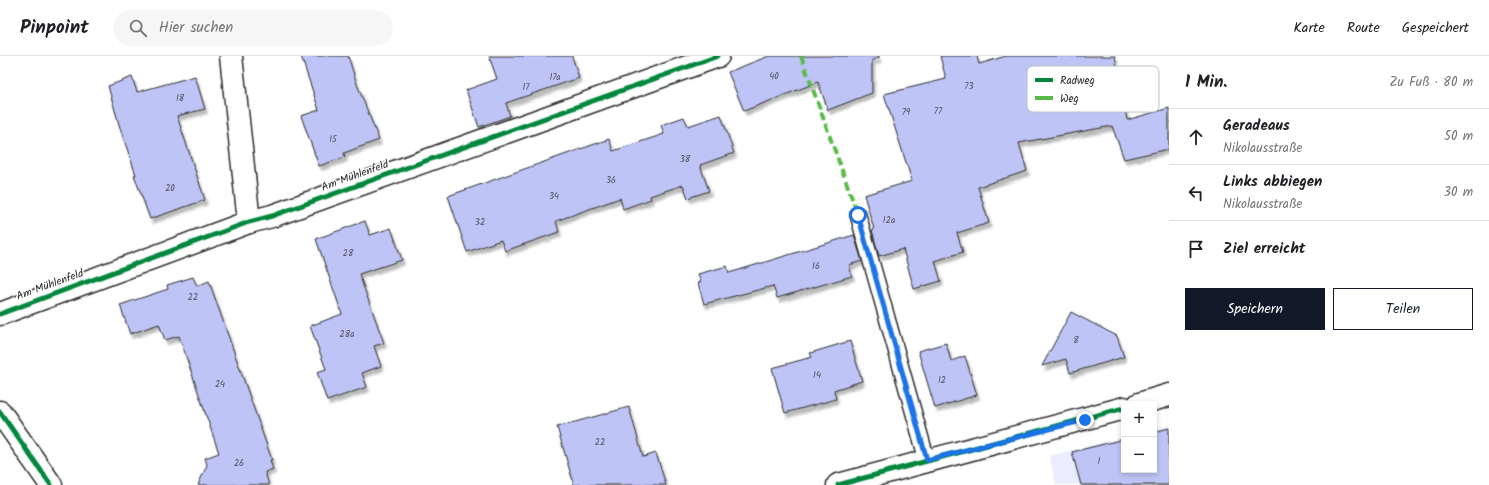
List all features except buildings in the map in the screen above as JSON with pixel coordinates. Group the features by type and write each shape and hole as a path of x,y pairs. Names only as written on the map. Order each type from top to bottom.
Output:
{"street":[{"path":"231,56 249,222"},
{"name":"Am Mühlenfeld","path":"0,314 249,222 272,216 718,56"},
{"path":"1149,401 1169,395"},
{"path":"838,485 896,477 927,460 1085,420 1121,409"},
{"path":"0,412 51,485"}],"lane":[{"path":"858,215 927,460"}],"shaded area":[{"path":"1169,425 1169,485 1056,485 1049,456 1121,438 1121,473 1157,473 1157,428"}],"marked path":[{"path":"801,56 858,215"}],"cycle path":[{"path":"0,314 249,222 272,216 718,56"},
{"path":"838,485 1121,409"},
{"path":"0,412 51,485"}],"route":[{"path":"858,215 927,460 1085,420"}]}
